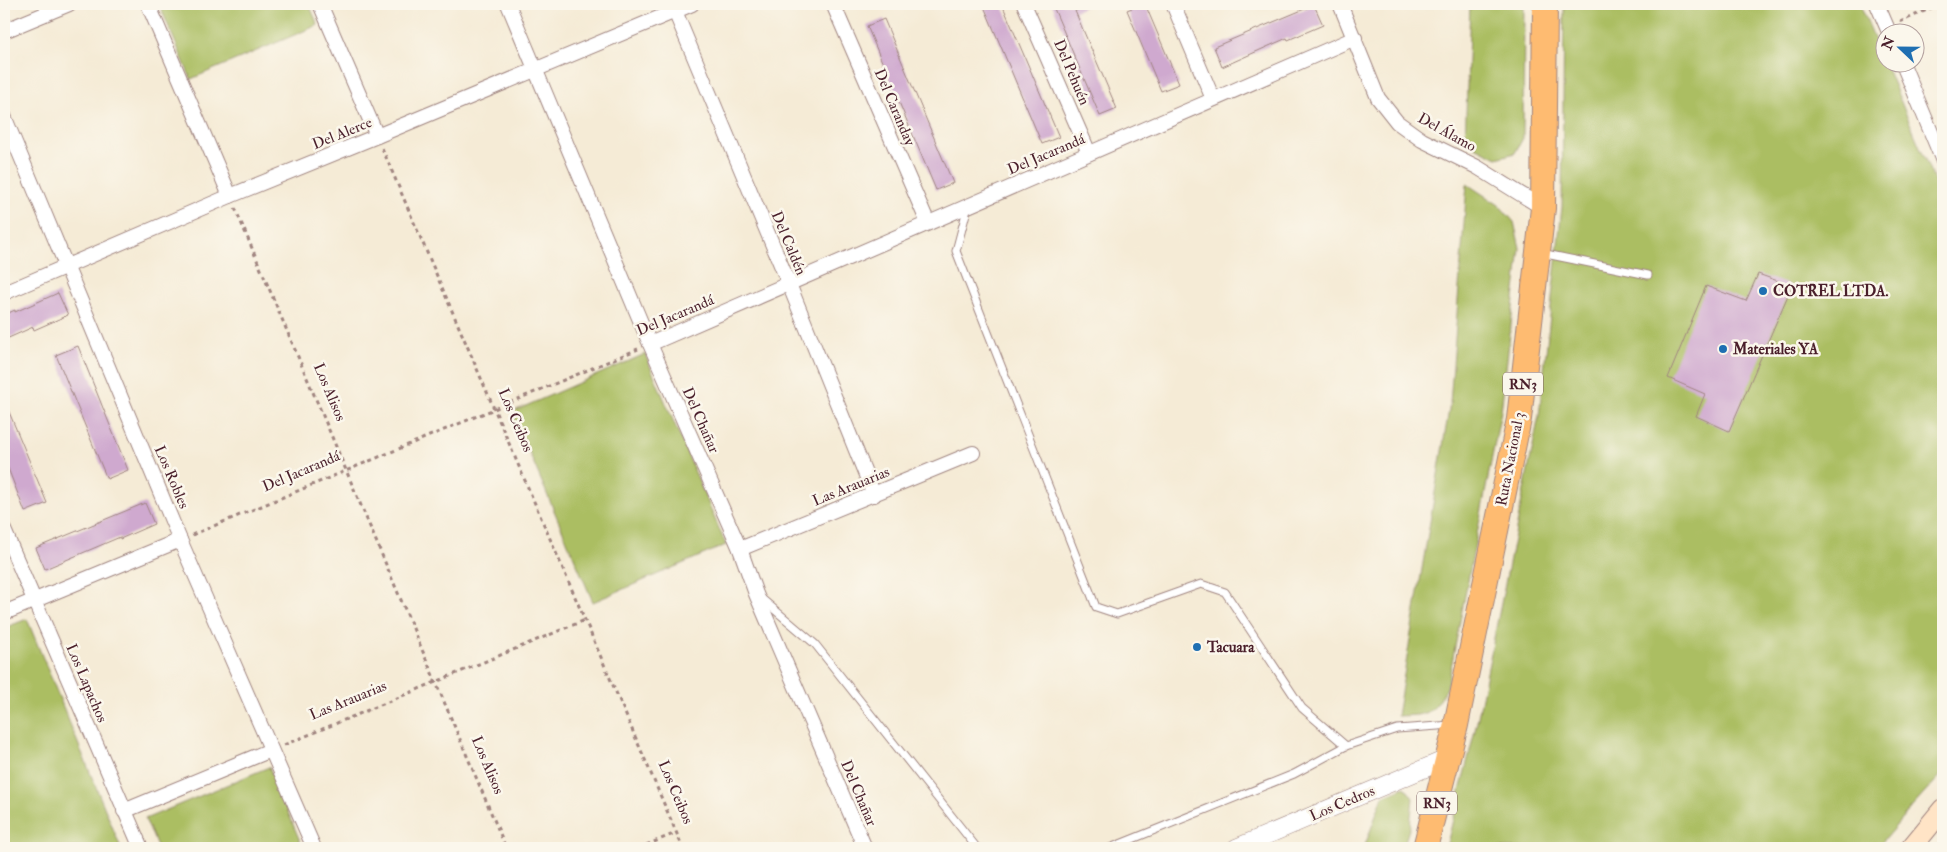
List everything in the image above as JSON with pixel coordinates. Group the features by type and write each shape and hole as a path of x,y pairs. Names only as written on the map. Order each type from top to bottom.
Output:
{"highway":[{"name":"Ruta Nacional 3","path":"1425,848 1456,725 1519,419 1542,208 1545,4"}],"main road":[{"path":"1911,848 1943,809"}],"street":[{"path":"4,31 69,4"},
{"path":"148,4 230,196"},
{"path":"320,4 377,136"},
{"name":"Del Chañar","path":"508,4 650,344 740,549 756,594 865,848"},
{"name":"Del Alerce","path":"4,293 230,196 535,70 674,7 692,4"},
{"name":"Del Caranday","path":"833,4 928,223"},
{"name":"Del Pehuén","path":"1024,4 1089,153"},
{"path":"1173,4 1213,100"},
{"name":"Del Álamo","path":"1340,4 1378,98 1397,122 1422,140 1477,167 1542,208"},
{"path":"1877,4 1885,22"},
{"name":"Del Caldén","path":"674,7 874,495"},
{"name":"Del Jacarandá","path":"650,344 1355,38"},
{"path":"1906,72 1943,161"},
{"name":"Los Robles","path":"4,116 180,540 314,848"},
{"name":"Las Arauarias","path":"740,549 973,453"},
{"name":"Los Lapachos","path":"4,530 141,848"},
{"path":"4,613 180,540"},
{"path":"124,811 272,750"},
{"name":"Los Cedros","path":"1236,848 1448,758"}],"lane":[{"path":"968,206 956,251 1096,607 1117,614 1201,584 1226,592 1302,708 1346,746"},
{"path":"1538,252 1648,274"},
{"path":"756,594 815,644 977,848"},
{"path":"1110,848 1294,774 1346,746 1397,729 1456,725"}],"path":[{"path":"1904,22 1940,4"},
{"name":"Los Ceibos","path":"377,136 683,848"},
{"name":"Los Alisos","path":"230,196 506,848"},
{"name":"Del Jacarandá","path":"180,540 650,344"},
{"name":"Las Arauarias","path":"272,750 585,620"},
{"path":"639,848 676,833"}],"green space":[{"path":"159,4 309,4 318,25 191,79"},
{"path":"1470,4 1524,4 1523,138 1515,153 1497,158 1465,142"},
{"path":"1564,4 1860,4 1874,37 1874,72 1889,72 1943,202 1943,773 1877,848 1446,848 1477,722 1539,416 1562,207"},
{"path":"1467,184 1499,205 1514,222 1520,248 1501,411 1447,688 1437,704 1428,712 1397,716 1450,404"},
{"path":"645,354 726,545 593,602 512,412"},
{"path":"27,619 121,848 4,848 4,628"},
{"path":"269,767 303,848 158,848 145,819"},
{"path":"1405,787 1413,798 1410,826 1403,848 1364,848 1383,796"}],"building":[{"path":"983,4 1002,4 1059,137 1042,144"},
{"path":"1052,4 1091,4 1075,11 1117,109 1100,116"},
{"path":"1145,4 1179,84 1161,91 1127,10"},
{"path":"1314,5 1323,25 1288,40 1287,38 1222,67 1214,47"},
{"path":"884,19 953,183 936,190 867,26"},
{"name":"Materiales YA","path":"1758,274 1792,286 1729,431 1696,416 1705,394 1668,378 1706,286 1746,301"},
{"path":"58,293 68,315 34,330 33,327 4,340 4,315"},
{"path":"78,346 128,470 107,479 56,355"},
{"path":"4,400 47,503 25,512 4,458"},
{"path":"145,503 154,524 45,569 36,548"}],"place":[{"name":"COTREL LTDA.","path":"1763,291"},
{"name":"Materiales YA","path":"1723,349"},
{"name":"Tacuara","path":"1197,647"}]}
